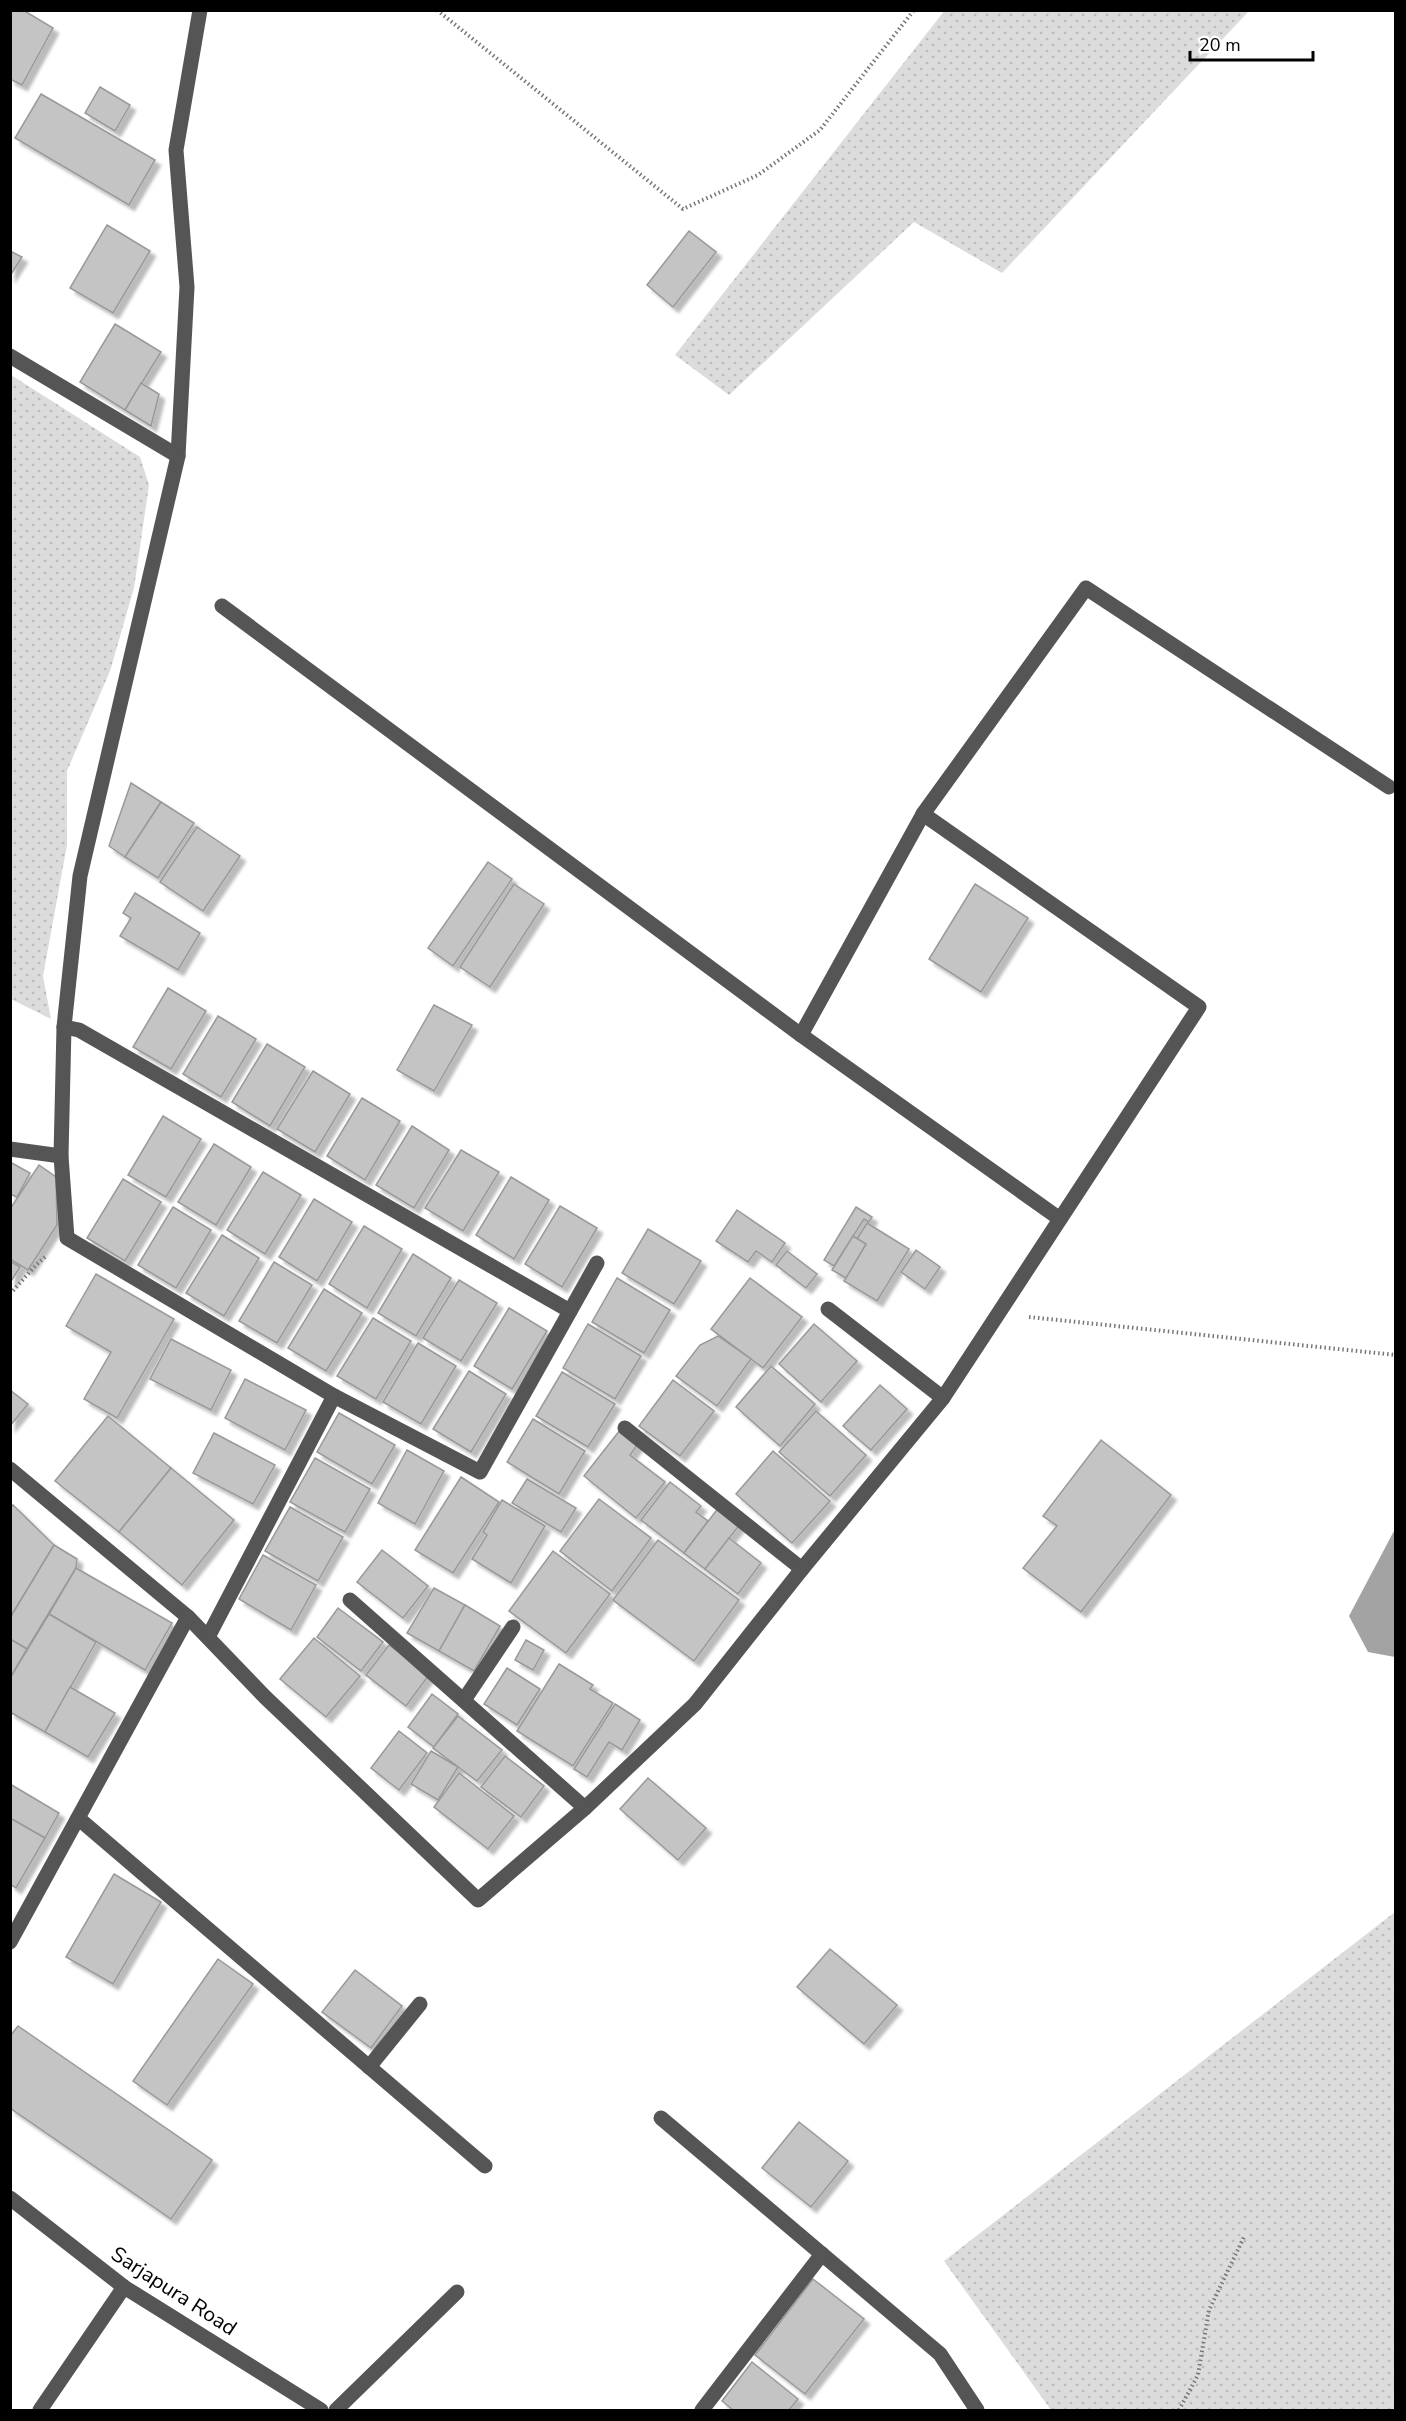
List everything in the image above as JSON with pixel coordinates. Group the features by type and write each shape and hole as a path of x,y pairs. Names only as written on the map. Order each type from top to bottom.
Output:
{"street":[{"path":"200,10 176,150 187,287 178,456 80,876 63,1028 61,1156 68,1238 334,1396 480,1472 597,1263"},
{"path":"10,356 178,456"},
{"path":"801,1035 923,814 1086,588 1389,787"},
{"path":"222,606 801,1035 1060,1220"},
{"path":"10,1469 188,1617 265,1697 478,1900 585,1808 694,1704 943,1398 1199,1007 923,814"},
{"path":"63,1028 79,1030 570,1311"},
{"path":"10,1149 61,1156"},
{"path":"828,1308 943,1398"},
{"path":"208,1637 334,1396"},
{"path":"625,1428 802,1569"},
{"path":"350,1600 585,1808"},
{"path":"10,1941 188,1617"},
{"path":"464,1700 513,1627"},
{"path":"78,1818 485,2166"},
{"path":"369,2067 420,2004"},
{"path":"661,2118 940,2354 977,2410"},
{"name":"Sarjapura Road","path":"10,2198 124,2287 321,2410"},
{"path":"702,2410 822,2254"},
{"path":"40,2410 124,2287"},
{"path":"336,2410 457,2292"}],"path":[{"path":"437,10 683,209 758,175 820,130 914,10"},
{"path":"10,1294 36,1265 68,1238"},
{"path":"998,1314 1395,1356"},
{"path":"1179,2410 1198,2375 1209,2310 1245,2235"}],"shaded area":[{"path":"945,10 1249,11 1002,273 914,222 729,395 675,355"},
{"path":"11,375 140,457 149,485 134,588 110,671 67,771 67,845 43,976 51,1019 11,999"},
{"path":"1395,1529 1395,1657 1368,1652 1349,1616"},
{"path":"1395,1912 1395,2410 1051,2410 944,2261"}],"building":[{"path":"10,10 23,10 53,28 22,85 10,79"},
{"path":"100,87 130,105 115,131 85,113"},
{"path":"41,94 155,160 129,205 15,138"},
{"path":"107,225 150,251 113,313 70,288"},
{"path":"689,231 716,252 673,307 647,285"},
{"path":"10,251 22,257 10,276"},
{"path":"115,324 161,352 125,410 80,382"},
{"path":"141,383 159,394 151,426 125,410"},
{"path":"131,783 161,802 125,857 109,846"},
{"path":"161,802 194,823 158,878 125,857"},
{"path":"197,827 240,856 203,911 160,882"},
{"path":"488,862 512,879 453,966 428,948"},
{"path":"514,884 544,904 490,987 460,967"},
{"path":"975,884 1028,918 981,992 929,959"},
{"path":"135,893 200,933 178,970 120,936 131,918 123,913"},
{"path":"168,988 206,1011 171,1069 133,1047"},
{"path":"434,1005 472,1025 434,1091 397,1070"},
{"path":"218,1016 256,1039 221,1097 183,1074"},
{"path":"267,1044 305,1067 270,1126 232,1102"},
{"path":"313,1071 350,1094 315,1152 277,1129"},
{"path":"362,1098 400,1121 365,1180 327,1156"},
{"path":"163,1116 201,1139 166,1197 128,1175"},
{"path":"412,1126 449,1150 414,1208 376,1185"},
{"path":"214,1144 251,1167 216,1225 178,1202"},
{"path":"461,1150 499,1172 463,1231 425,1208"},
{"path":"10,1162 30,1173 17,1197 10,1194"},
{"path":"39,1165 56,1177 57,1225 28,1270 10,1259 10,1209"},
{"path":"263,1172 301,1195 265,1254 227,1230"},
{"path":"511,1177 549,1200 514,1259 476,1235"},
{"path":"123,1179 161,1202 125,1261 87,1238"},
{"path":"314,1199 352,1222 317,1281 279,1257"},
{"path":"560,1206 597,1228 562,1287 525,1264"},
{"path":"173,1207 211,1230 176,1288 138,1265"},
{"path":"856,1207 872,1217 869,1222 864,1219 834,1266 824,1260"},
{"path":"737,1210 785,1243 772,1262 756,1251 748,1262 716,1241"},
{"path":"867,1223 909,1249 877,1301 844,1281 866,1244 857,1239"},
{"path":"364,1226 402,1249 367,1308 329,1284"},
{"path":"648,1229 701,1261 674,1304 622,1273"},
{"path":"222,1235 259,1258 224,1316 186,1293"},
{"path":"853,1236 866,1244 846,1278 832,1270"},
{"path":"916,1250 940,1267 925,1289 901,1272"},
{"path":"787,1251 817,1274 806,1288 776,1265"},
{"path":"413,1254 451,1278 416,1336 378,1313"},
{"path":"10,1261 20,1267 10,1283"},
{"path":"274,1262 312,1285 277,1343 239,1321"},
{"path":"96,1274 174,1319 117,1418 84,1399 111,1352 66,1326"},
{"path":"617,1278 670,1310 644,1353 592,1322"},
{"path":"750,1278 802,1317 763,1368 711,1329"},
{"path":"459,1280 497,1303 461,1361 423,1338"},
{"path":"324,1289 362,1313 326,1371 288,1348"},
{"path":"509,1308 547,1331 512,1389 474,1366"},
{"path":"373,1318 411,1341 376,1399 337,1376"},
{"path":"588,1324 641,1356 615,1399 563,1368"},
{"path":"814,1324 857,1361 821,1402 779,1364"},
{"path":"718,1336 751,1359 717,1406 676,1376 700,1345"},
{"path":"171,1339 231,1370 211,1410 150,1379"},
{"path":"418,1343 456,1366 421,1424 383,1402"},
{"path":"771,1366 815,1404 780,1446 736,1407"},
{"path":"469,1371 506,1394 471,1452 433,1429"},
{"path":"562,1372 615,1404 588,1447 536,1416"},
{"path":"245,1379 306,1410 285,1450 225,1418"},
{"path":"673,1380 714,1411 680,1456 639,1426"},
{"path":"880,1385 907,1409 871,1450 843,1426"},
{"path":"10,1390 28,1404 10,1426"},
{"path":"816,1411 866,1455 830,1496 779,1452"},
{"path":"339,1413 395,1445 372,1484 317,1452"},
{"path":"108,1416 171,1468 119,1532 55,1481"},
{"path":"533,1419 585,1451 559,1494 507,1462"},
{"path":"620,1430 638,1444 630,1455 665,1482 636,1518 584,1476"},
{"path":"214,1433 275,1465 253,1504 193,1473"},
{"path":"1101,1440 1171,1495 1081,1612 1023,1568 1057,1526 1043,1516"},
{"path":"407,1450 444,1471 415,1524 378,1503"},
{"path":"773,1451 830,1501 792,1543 736,1494"},
{"path":"315,1458 370,1489 345,1532 290,1502"},
{"path":"171,1468 234,1520 182,1585 119,1532"},
{"path":"461,1477 499,1502 453,1573 415,1550"},
{"path":"527,1479 576,1508 561,1532 512,1503"},
{"path":"670,1482 701,1506 696,1512 708,1521 684,1553 641,1520"},
{"path":"599,1499 651,1538 612,1591 560,1551"},
{"path":"502,1500 545,1526 511,1583 472,1559 487,1535 483,1532"},
{"path":"13,1505 54,1545 10,1618 10,1509"},
{"path":"290,1507 343,1537 318,1581 265,1551"},
{"path":"719,1507 741,1523 705,1569 684,1553"},
{"path":"729,1538 761,1563 738,1594 705,1569"},
{"path":"658,1540 739,1600 694,1661 613,1600"},
{"path":"54,1545 77,1559 76,1568 27,1649 10,1639 10,1618"},
{"path":"382,1550 428,1586 403,1618 357,1582"},
{"path":"553,1551 610,1594 566,1653 509,1611"},
{"path":"263,1555 316,1585 291,1630 239,1599"},
{"path":"76,1568 172,1623 145,1670 49,1614"},
{"path":"434,1588 465,1605 439,1651 407,1633"},
{"path":"465,1605 500,1626 474,1671 439,1651"},
{"path":"338,1608 383,1642 361,1671 317,1637"},
{"path":"49,1614 96,1642 45,1732 10,1712 10,1678"},
{"path":"314,1638 360,1676 326,1717 280,1679"},
{"path":"10,1639 27,1649 10,1678"},
{"path":"526,1640 544,1650 533,1670 515,1660"},
{"path":"389,1645 429,1675 406,1706 366,1675"},
{"path":"559,1664 593,1685 590,1689 613,1703 573,1766 517,1731"},
{"path":"507,1668 540,1689 517,1725 484,1704"},
{"path":"70,1687 115,1713 88,1757 45,1732"},
{"path":"432,1694 458,1714 434,1747 408,1727"},
{"path":"615,1704 640,1720 622,1750 609,1742 587,1777 574,1769"},
{"path":"458,1716 502,1750 477,1781 433,1748"},
{"path":"399,1731 427,1753 399,1790 371,1768"},
{"path":"431,1751 458,1767 438,1800 411,1784"},
{"path":"505,1756 544,1786 521,1817 481,1787"},
{"path":"459,1773 514,1816 488,1849 434,1807"},
{"path":"648,1778 706,1828 678,1860 620,1809"},
{"path":"10,1784 59,1813 45,1838 10,1818"},
{"path":"10,1818 45,1838 16,1888 10,1884"},
{"path":"114,1874 161,1902 113,1984 66,1957"},
{"path":"830,1949 897,2005 864,2044 797,1987"},
{"path":"218,1959 253,1984 167,2105 133,2081"},
{"path":"355,1970 402,2006 371,2048 322,2012"},
{"path":"18,2026 212,2160 171,2219 10,2108 10,2036"},
{"path":"799,2122 848,2161 811,2207 762,2168"},
{"path":"813,2279 864,2319 805,2394 755,2355"},
{"path":"752,2362 798,2399 789,2410 733,2410 722,2401"}]}
